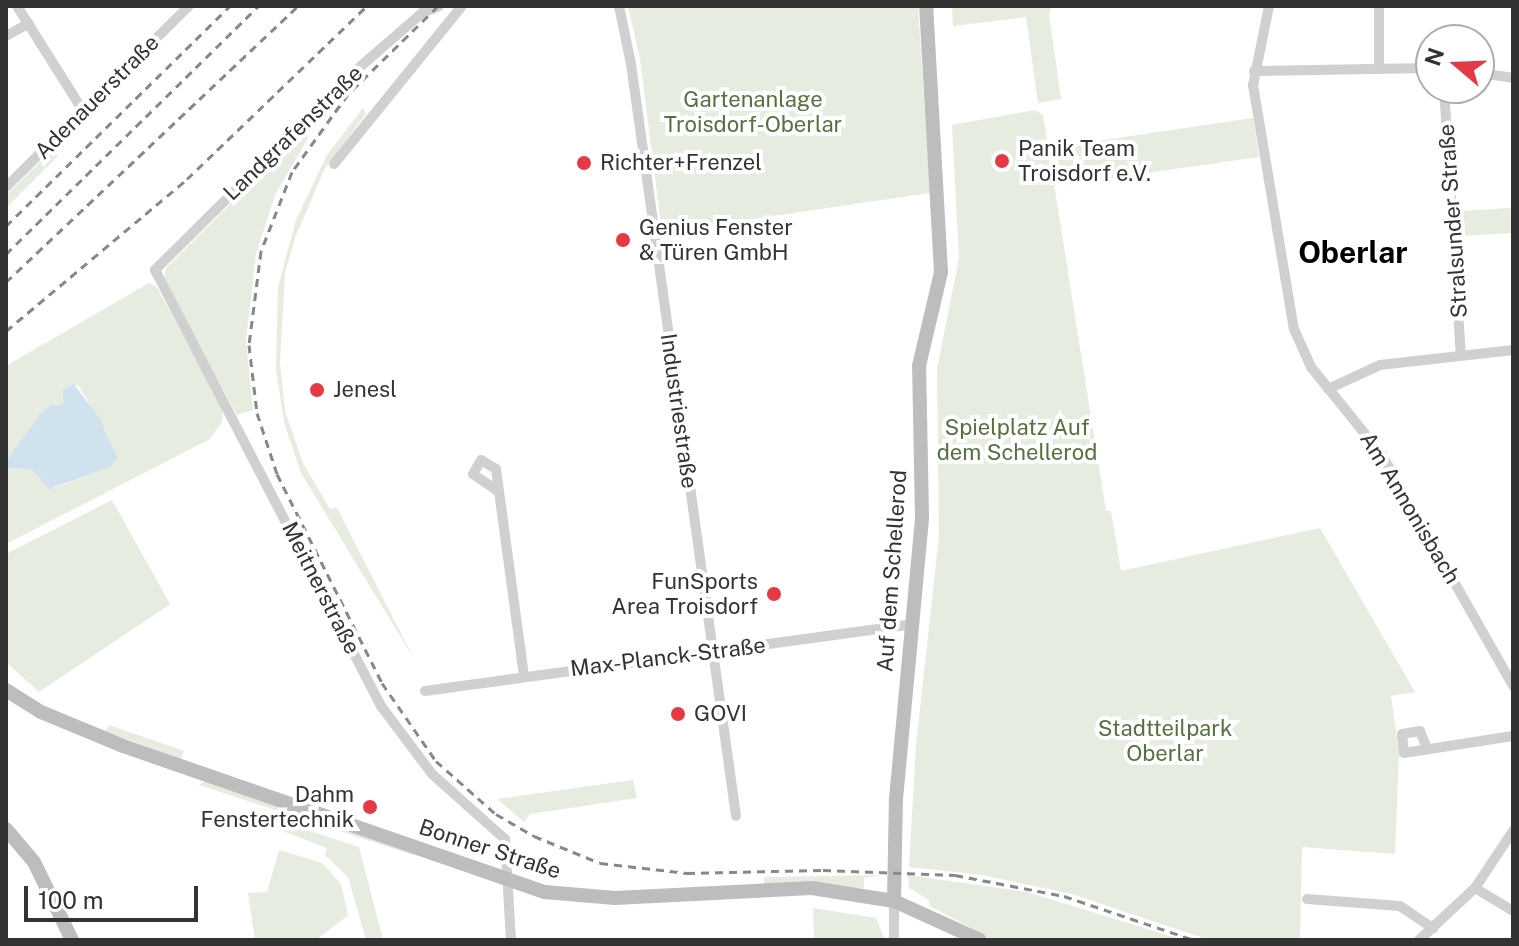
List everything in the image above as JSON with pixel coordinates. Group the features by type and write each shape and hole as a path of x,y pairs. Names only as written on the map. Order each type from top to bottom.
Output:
{"street":[{"path":"17,6 83,111"},
{"name":"Adenauerstraße","path":"6,187 189,6"},
{"name":"Landgrafenstraße","path":"155,270 361,66 422,13 439,6"},
{"path":"334,164 462,6"},
{"name":"Industriestraße","path":"619,6 736,816"},
{"name":"Auf dem Schellerod","path":"894,901 896,799 922,517 919,366 941,272 926,6"},
{"name":"Am Annonisbach","path":"1269,6 1254,71 1288,308 1301,348 1328,389 1382,455 1513,686"},
{"path":"1379,6 1379,69"},
{"path":"6,36 29,23"},
{"path":"1254,71 1415,68"},
{"name":"Stralsunder Straße","path":"1445,104 1461,355"},
{"name":"Meitnerstraße","path":"155,270 381,706 432,774 505,839 511,940"},
{"path":"1328,389 1380,365 1513,350"},
{"path":"498,491 524,676"},
{"name":"Max-Planck-Straße","path":"425,691 912,624"},
{"name":"Bonner Straße","path":"6,690 97,737 509,881 587,898 812,888 894,901 980,940"},
{"path":"1426,746 1513,736"},
{"path":"6,829 34,862 72,940"},
{"path":"1419,940 1475,888 1513,831"},
{"path":"1475,888 1513,911"},
{"path":"1307,899 1400,906 1433,928"},
{"path":"894,901 894,940"}],"green space":[{"name":"Gartenanlage Troisdorf-Oberlar","path":"628,6 918,6 930,193 662,232 640,59"},
{"path":"952,6 1052,6 1049,14 1061,99 1038,103 1026,17 953,26"},
{"path":"363,108 366,114 324,170 295,238 285,273 280,362 285,411 303,463 330,509 337,508 413,657 301,473 284,422 276,370 278,287 296,220 327,155"},
{"name":"Stadtteilpark Oberlar","path":"1035,110 1043,115 1106,511 1111,511 1121,571 1320,528 1415,692 1391,696 1399,753 1395,854 1302,847 1300,940 1209,940 1072,894 982,875 909,867 916,745 939,536 937,369 959,258 952,125"},
{"path":"1253,118 1259,157 1062,185 1056,147"},
{"path":"304,131 308,138 275,195 256,254 246,340 253,410 237,415 164,281 166,268"},
{"path":"52,150 58,156 6,208 6,195"},
{"path":"1513,208 1513,233 1460,236 1458,211"},
{"path":"149,283 156,286 223,407 222,422 210,439 6,544 6,366","holes":["70,384 79,386 109,437 108,468 54,488 33,471 18,469 11,458 35,420 54,404 63,404"]},
{"path":"112,500 170,604 39,692 6,662 6,554"},
{"path":"109,725 184,751 181,759 93,727 106,731"},
{"path":"633,780 637,798 530,814 524,822 497,799"},
{"path":"205,781 413,854 413,855 199,785"},
{"path":"251,812 359,847 383,940 366,940 348,877 325,855 327,848 249,818"},
{"path":"279,850 322,863 341,884 348,915 316,940 255,940 248,893 267,892"},
{"path":"883,875 864,878 864,888 764,886 764,877"},
{"path":"908,875 1027,892 1183,940 993,940 930,906 929,900 909,888"},
{"path":"813,908 876,918 885,940 814,940"}],"water":[{"path":"73,383 99,417 118,459 108,468 49,489 33,471 8,467 8,459 39,415 51,405 63,404 63,391"}],"railway":[{"path":"6,226 230,6"},
{"path":"6,254 258,6"},
{"path":"6,282 298,6"},
{"path":"6,331 187,179 367,6"},
{"path":"438,6 348,94 292,172 261,251 249,345 257,413 277,474 382,683 436,761 496,814 534,836 600,863 687,873 823,870 955,875 1064,896 1194,940"}],"place":[{"name":"Panik Team Troisdorf e.V.","path":"1002,161"},
{"name":"Richter+Frenzel","path":"584,163"},
{"name":"Genius Fenster & Türen GmbH","path":"623,240"},
{"name":"Jenesl","path":"317,390"},
{"name":"FunSports Area Troisdorf","path":"774,594"},
{"name":"GOVI","path":"678,714"},
{"name":"Dahm Fenstertechnik","path":"370,807"}],"district":[{"name":"Oberlar","path":"1353,252"}],"park label":[{"name":"Spielplatz Auf dem Schellerod","path":"1017,440"}]}
